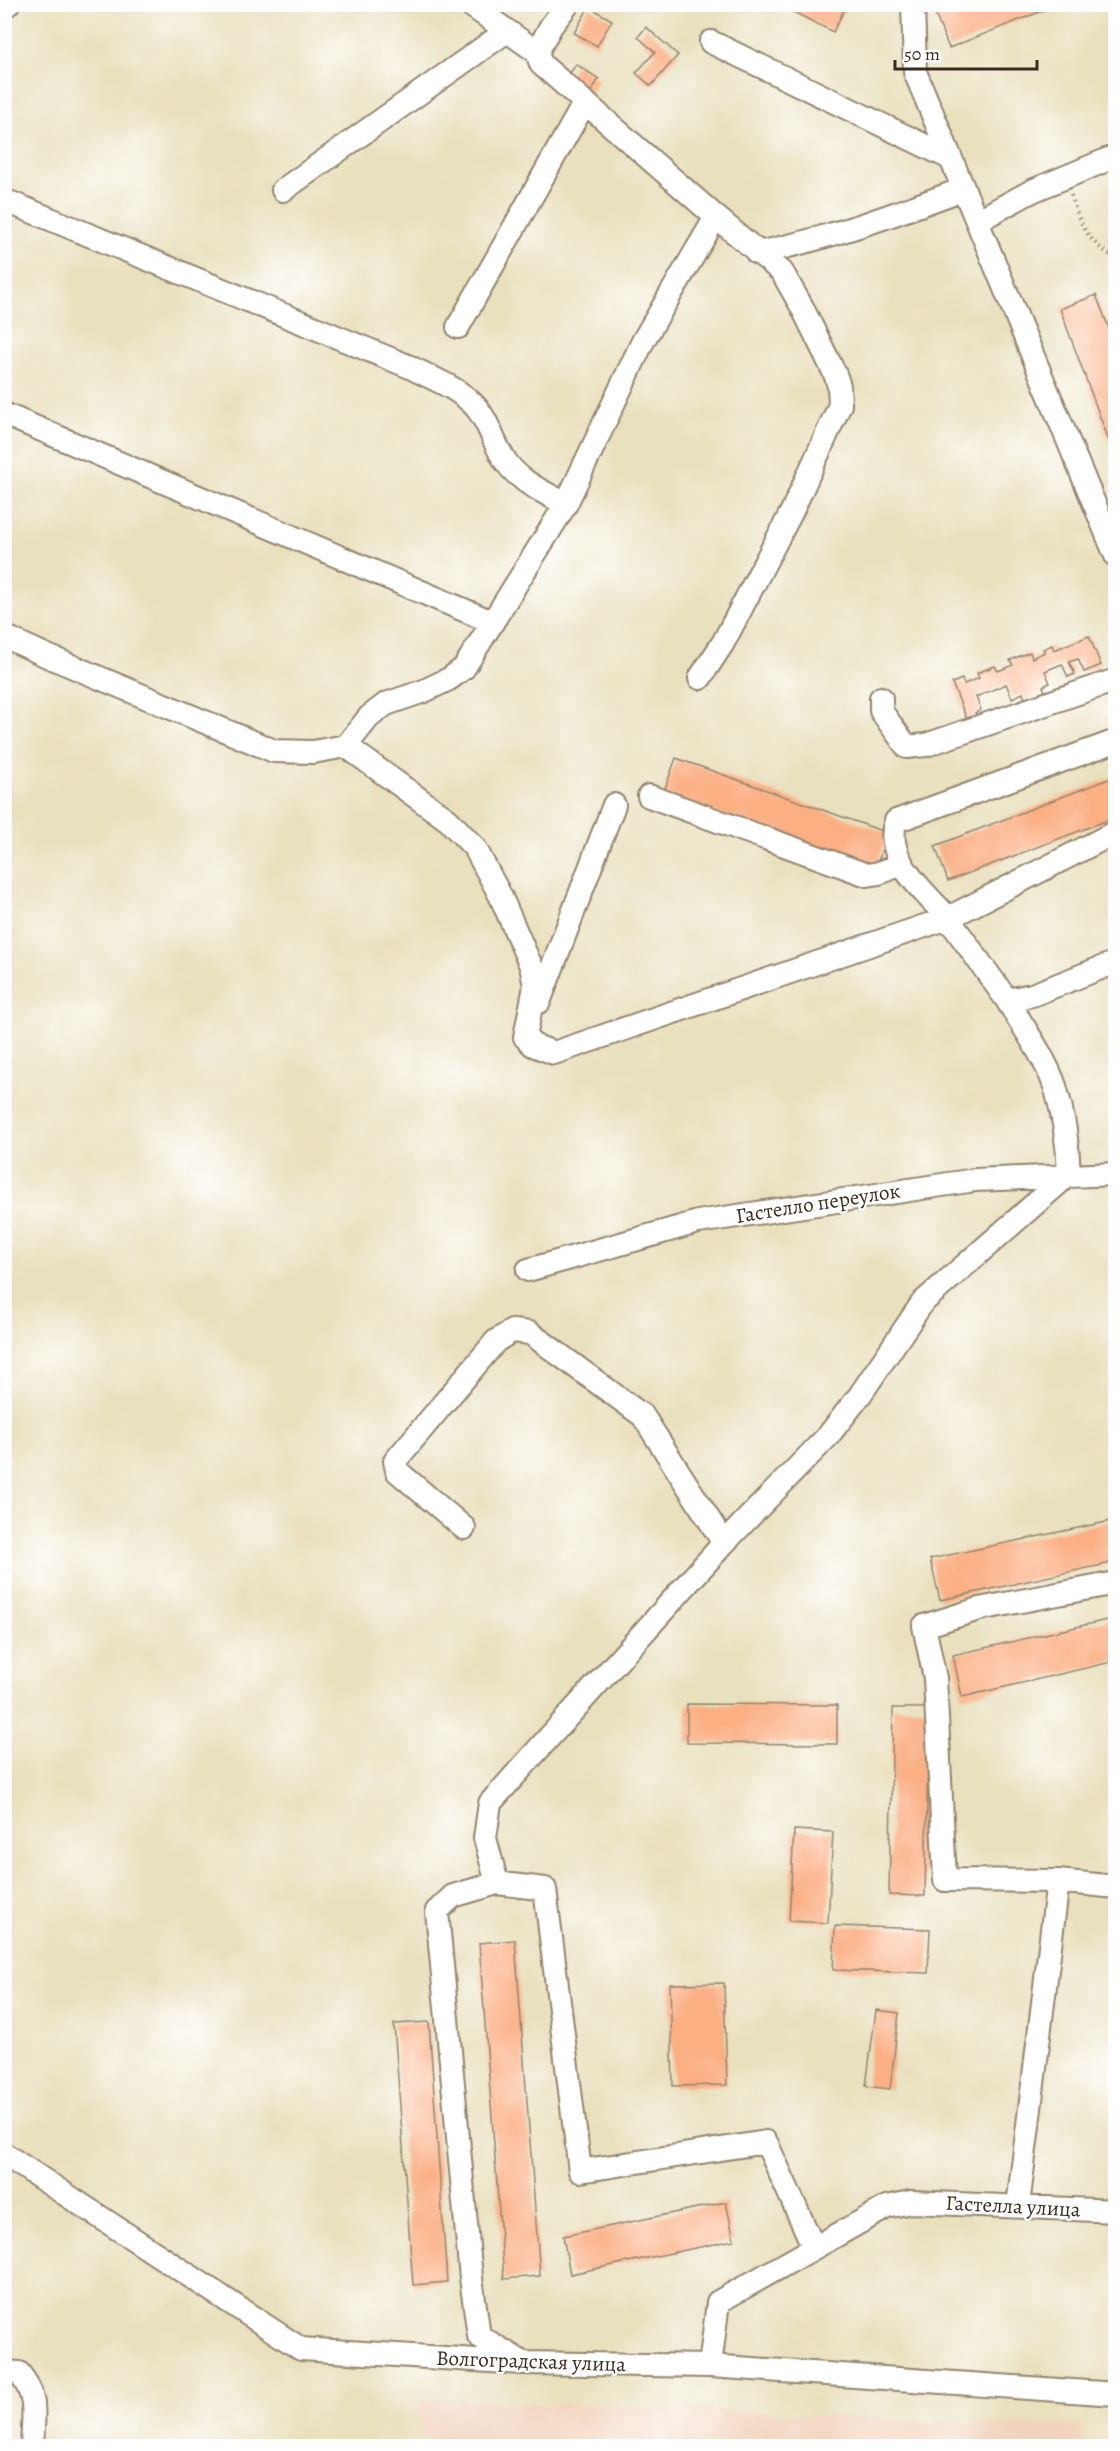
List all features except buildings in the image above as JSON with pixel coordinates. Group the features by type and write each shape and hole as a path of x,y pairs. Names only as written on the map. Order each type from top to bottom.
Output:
{"street":[{"path":"469,4 537,52 541,64 757,253 782,272 835,374 839,386 840,405 792,512 723,643 700,678"},
{"path":"537,52 551,27 568,4"},
{"path":"914,4 915,72 948,157 1116,556"},
{"path":"283,190 507,31"},
{"path":"711,42 948,157"},
{"path":"458,327 585,102"},
{"path":"976,221 1032,191 1116,156"},
{"path":"757,253 801,244 963,189"},
{"path":"4,200 410,367 460,393 475,406 494,437 501,454 515,474 526,483 566,504"},
{"path":"4,636 274,751 313,752 346,746 369,717 386,704 432,687 449,679 464,668 513,593 566,504 643,341 716,217"},
{"path":"4,414 492,622"},
{"path":"880,698 881,711 907,747 926,745 1116,680"},
{"path":"497,1883 485,1838 490,1803 724,1543 828,1436 860,1395 923,1302 1069,1174 1068,1142 1055,1086 1042,1058 1006,1000 948,918 902,864 892,839 896,821 1116,741"},
{"path":"346,746 448,820 475,848 500,895 531,966 535,986 525,1037"},
{"path":"649,796 867,875 902,864"},
{"path":"525,1037 614,805"},
{"path":"525,1037 533,1045 554,1053 948,918 1116,832"},
{"path":"1006,1000 1032,995 1116,962"},
{"name":"Гастелло переулок","path":"528,1270 698,1222 954,1182 1069,1174 1116,1174"},
{"path":"464,1528 397,1471 395,1461 496,1341 512,1331 530,1333 643,1416 724,1543"},
{"path":"1116,1583 980,1609 924,1626 935,1678 945,1880 1058,1881 1116,1887"},
{"path":"1018,2206 1058,1881"},
{"path":"524,2363 479,2336 470,2266 437,1911 453,1896 497,1883 545,1890 580,2171 766,2142 814,2248"},
{"name":"Волгоградская улица","path":"4,2154 301,2349 524,2363 710,2367 1116,2394"},
{"name":"Гастелла улица","path":"710,2367 718,2302 887,2207 911,2202 1116,2211"},
{"path":"4,2372 19,2373 28,2384 34,2402 32,2446"}],"path":[{"path":"1065,177 1076,211 1090,240 1116,259"}],"shaded area":[{"path":"416,2399 703,2409 973,2423 1084,2425 1082,2446 425,2446"}]}
